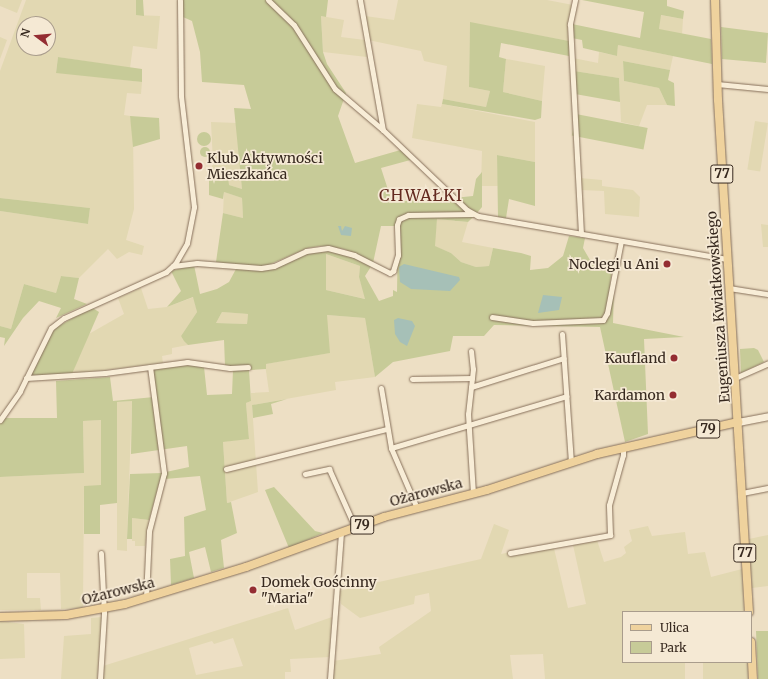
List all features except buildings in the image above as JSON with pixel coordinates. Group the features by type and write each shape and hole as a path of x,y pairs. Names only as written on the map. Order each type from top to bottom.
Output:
{"main road":[{"name":"Eugeniusza Kwiatkowskiego","path":"715,0 717,84 749,611"},
{"name":"Ożarowska","path":"0,617 46,617 104,609 146,598 246,567 355,527 417,508 473,494 571,462 623,448 738,422"},
{"path":"752,660 753,679"}],"street":[{"path":"173,266 187,243 194,207 181,96 180,0"},
{"path":"268,0 294,25 335,89 383,130 461,206 473,214"},
{"path":"360,0 383,130"},
{"path":"575,0 570,24 581,234"},
{"path":"717,84 768,89"},
{"path":"0,420 26,378 43,341 51,328 64,318 173,266 197,263 261,268 274,266 306,251 328,248 354,255 390,273 393,271 398,255 397,225 400,219 408,215 473,214 727,260"},
{"path":"492,317 533,323 603,320 607,313 621,241"},
{"path":"729,288 768,294"},
{"path":"562,334 571,462"},
{"path":"471,351 472,378 468,427 473,494"},
{"path":"471,387 564,358"},
{"path":"26,378 105,374 187,362 230,368 248,367"},
{"path":"735,378 768,363"},
{"path":"146,598 149,531 164,473 150,367"},
{"path":"412,379 472,378"},
{"path":"381,388 391,448 417,508"},
{"path":"391,448 468,427 566,396"},
{"name":"Ożarowska","path":"738,422 768,416"},
{"path":"226,469 387,428"},
{"path":"510,553 610,535 609,505 623,448"},
{"path":"305,474 329,469 355,527"},
{"path":"742,493 768,488"},
{"path":"330,679 341,532"},
{"path":"100,679 104,609 101,553"}],"shaded area":[{"path":"0,0 22,0 17,13 0,6"},
{"path":"26,0 136,0 136,15 160,16 157,49 133,46 130,68 58,57 56,72 142,82 141,94 127,93 124,115 130,116 133,133 134,209 126,240 144,246 142,255 129,252 117,259 108,249 79,278 61,276 56,293 24,284 11,329 0,326 0,211 88,224 90,208 0,198 0,71 16,27 16,56 56,56 56,16 20,16"},
{"path":"398,0 547,0 573,5 569,41 470,23 469,87 490,91 486,107 443,99 447,66 424,61 421,51 368,40 365,16 394,20"},
{"path":"660,15 683,19 682,35 659,30"},
{"path":"321,16 344,20 341,37 365,40 367,57 323,52"},
{"path":"0,37 7,40 0,59"},
{"path":"618,45 673,56 670,70 623,61 624,81 659,88 667,105 647,105 639,126 621,122 619,78 574,71 573,58 598,63 599,52 617,56"},
{"path":"506,59 545,66 542,101 503,92"},
{"path":"417,104 441,107 442,104 535,122 535,162 497,155 498,186 481,186 482,151 412,138"},
{"path":"755,121 768,123 760,171 747,169"},
{"path":"211,122 237,123 242,189 229,185 228,175 211,170 213,163"},
{"path":"580,178 602,180 602,186 633,190 640,197 639,217 605,214 604,191 581,190"},
{"path":"224,192 242,198 243,218 223,213"},
{"path":"437,219 468,222 462,242 493,248 489,266 476,267 461,262 451,253 434,246"},
{"path":"761,224 768,225 768,247 763,247"},
{"path":"326,254 360,266 359,277 366,299 326,290"},
{"path":"141,288 148,309 167,307 194,297 197,312 181,336 188,345 172,348 172,354 162,356 163,363 72,374 87,335 124,314 118,298"},
{"path":"222,312 248,314 247,324 216,323"},
{"path":"326,315 365,318 375,377 335,382 336,390 252,405 258,492 227,503 223,442 249,438 246,403 251,401 251,393 269,392 265,364 329,353"},
{"path":"132,401 127,551 117,550 117,402"},
{"path":"101,420 101,486 84,486 83,608 61,609 60,573 27,573 27,598 40,598 41,610 0,610 0,477 84,473 83,421"},
{"path":"132,518 149,520 145,546 135,546 135,541 132,541"},
{"path":"494,524 509,530 501,554 553,544 568,608 586,604 573,545 597,540 604,562 621,557 626,553 624,547 632,541 629,530 648,526 652,536 685,532 688,554 705,552 711,577 742,569 744,611 622,611 622,663 685,663 685,679 545,679 543,654 510,655 513,679 332,679 333,661 381,654 379,647 431,611 429,593 415,596 414,604 360,618 341,604 339,591 481,559"},
{"path":"768,535 768,586 752,588 749,539"},
{"path":"288,608 295,630 332,617 329,657 290,659 291,672 285,672 285,679 102,679 103,666","holes":["233,638 243,666 196,675 189,648 212,641 214,644"]},
{"path":"102,617 97,679 61,679 64,636 91,634 91,618"},
{"path":"0,621 24,624 25,658 0,659"},
{"path":"703,663 748,663 748,679 703,679"}],"green space":[{"path":"136,0 143,0 144,16 136,15"},
{"path":"183,0 266,0 309,44 271,0 328,0 326,17 321,16 323,52 327,64 346,93 338,116 355,163 404,149 414,159 381,168 392,202 451,198 469,213 399,218 395,226 381,226 373,263 344,249 320,246 308,248 266,266 246,266 216,262 223,213 243,218 242,198 224,192 223,199 209,195 209,176 211,170 228,175 229,185 242,189 234,108 251,109 244,85 202,82 200,52 192,21 183,17"},
{"path":"582,0 667,0 667,6 684,11 683,19 661,15 659,29 711,39 712,64 618,45 617,56 583,48 582,40 572,38 572,24 640,38 644,12"},
{"path":"470,22 569,41 569,56 501,43 499,57 506,59 503,92 542,101 541,118 535,120 442,104 443,99 486,107 490,91 469,87"},
{"path":"721,27 768,33 766,63 722,59"},
{"path":"58,57 142,69 142,82 56,73"},
{"path":"623,61 670,70 668,80 674,83 675,106 667,105 659,88 624,81"},
{"path":"574,71 619,78 620,102 575,94"},
{"path":"576,114 648,128 643,150 572,136"},
{"path":"130,116 159,118 160,139 133,147"},
{"path":"204,132 209,134 211,139 209,144 204,146 199,144 197,139 199,134"},
{"path":"203,147 207,147 209,148 209,156 203,157 200,154 200,150"},
{"path":"497,155 535,162 535,206 509,199 506,218 498,217"},
{"path":"482,172 482,207 476,214 454,198 473,196 476,179"},
{"path":"0,198 90,208 88,224 0,211"},
{"path":"474,216 468,222 437,219 435,246 451,253 461,262 476,267 489,266 493,248 531,256 530,270 548,268 563,256 569,236 585,238 583,248 590,260 613,265 610,283 614,288 613,323 684,337 644,339 648,434 625,442 600,327 494,325 484,336 453,336 450,351 393,362 375,377 365,318 327,315 330,353 266,364 266,369 251,370 249,366 225,366 224,340 188,345 184,341 181,336 197,312 193,297 167,307 181,291 171,271 194,265 200,294 217,289 229,282 236,269 268,270 318,249 343,252 372,265 365,276 379,301 393,296 393,290 397,292 398,233 400,220 406,217","holes":["326,254 360,266 359,277 365,299 326,290","222,312 248,314 247,324 216,323"]},
{"path":"61,276 79,278 74,299 87,304 56,318 61,308 39,301 23,318 4,346 5,338 0,337 0,326 11,329 24,284 56,293"},
{"path":"91,307 99,312 72,374 29,376 54,329"},
{"path":"754,348 758,350 764,362 741,373 740,349"},
{"path":"188,365 204,367 207,395 232,394 233,370 249,370 251,401 246,403 249,439 223,442 227,503 231,502 237,533 221,540 224,568 211,572 205,547 189,552 194,578 171,585 170,559 185,556 184,517 206,510 200,476 165,479 166,472 189,467 187,446 131,454 132,401 117,402 117,503 100,505 100,534 84,534 84,486 101,485 101,420 83,421 84,473 0,477 0,424 5,418 57,418 56,381 110,377 113,401 154,397 153,369"},
{"path":"287,399 271,404 273,414 253,418 252,405"},
{"path":"162,473 149,520 132,518 132,539 127,539 130,474"},
{"path":"274,487 315,531 323,533 289,548 265,490"},
{"path":"756,631 768,631 768,679 758,679"}],"water":[{"path":"338,226 341,226 342,231 345,226 352,228 351,236 341,235"},
{"path":"404,264 459,277 460,280 450,291 411,289 400,282 399,267"},
{"path":"543,295 562,297 559,310 538,313"},
{"path":"398,318 412,321 415,326 407,346 400,342 395,334 394,320"}],"place":[{"name":"Klub Aktywności Mieszkańca","path":"199,166"},
{"name":"Noclegi u Ani","path":"667,264"},
{"name":"Kaufland","path":"674,358"},
{"name":"Kardamon","path":"673,395"},
{"name":"Domek Gościnny \"Maria\"","path":"253,590"}],"district":[{"name":"CHWAŁKI","path":"421,195"}]}
